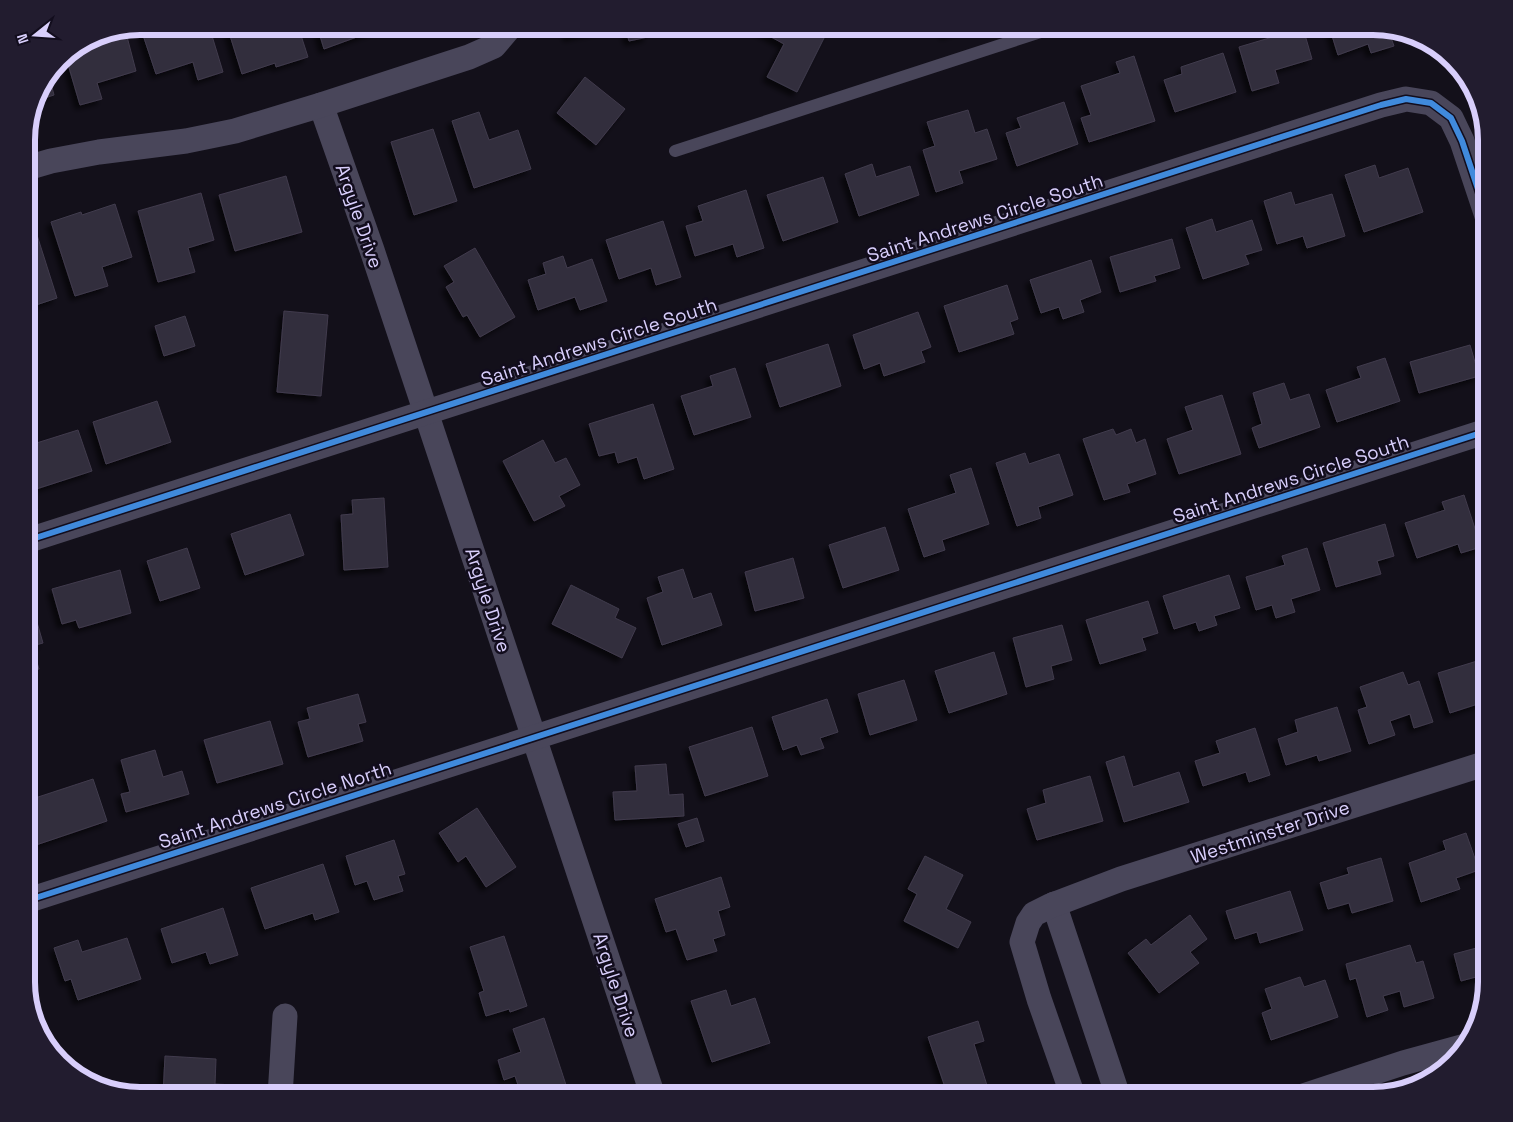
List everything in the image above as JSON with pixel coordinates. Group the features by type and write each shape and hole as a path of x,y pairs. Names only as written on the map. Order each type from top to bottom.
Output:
{"street":[{"path":"35,166 99,152 186,141 219,134 321,106 469,57 494,46 503,35"},
{"name":"Saint Andrews Circle South","path":"425,413 1381,105 1406,100 1432,103 1451,118 1462,140 1478,189"},
{"name":"Argyle Drive","path":"321,106 650,1087"},
{"path":"35,539 425,413"},
{"name":"Saint Andrews Circle South","path":"533,737 1478,434"},
{"name":"Saint Andrews Circle North","path":"35,898 533,737"},
{"name":"Westminster Drive","path":"1069,1087 1022,942 1028,923 1034,914 1054,904 1121,879 1478,766"},
{"path":"1054,904 1115,1087"},
{"path":"281,1087 285,1016"},
{"path":"1330,1087 1453,1049"}],"lane":[{"path":"674,151 1031,35"}],"building":[{"path":"143,35 212,35 223,72 198,80 193,62 156,74"},
{"path":"230,35 301,35 308,57 276,67 275,63 242,74"},
{"path":"320,35 362,35 324,49"},
{"path":"627,35 648,35 648,37 629,41"},
{"path":"768,35 826,35 797,92 767,77 784,44"},
{"path":"1279,35 1305,35 1312,59 1275,70 1279,83 1252,91 1239,47"},
{"path":"1332,35 1391,37 1394,46 1371,53 1368,44 1338,55"},
{"path":"127,36 136,71 97,83 102,99 80,105 68,64 82,53 100,43"},
{"path":"1223,53 1236,92 1175,112 1164,80 1182,74 1181,67"},
{"path":"1134,56 1155,121 1089,142 1081,118 1091,115 1081,86 1120,73 1116,62"},
{"path":"585,77 625,109 596,145 557,113"},
{"path":"51,85 54,95 44,98"},
{"path":"1064,102 1078,144 1017,166 1006,133 1021,128 1017,118"},
{"path":"968,110 975,133 987,129 997,159 959,171 963,183 936,192 923,150 935,146 927,122"},
{"path":"479,112 489,140 518,130 531,169 474,188 452,121"},
{"path":"433,129 457,201 414,215 391,142"},
{"path":"872,164 876,177 910,166 919,195 859,216 845,174"},
{"path":"1375,165 1379,178 1408,168 1423,212 1364,232 1345,175"},
{"path":"286,176 302,232 235,251 219,195"},
{"path":"823,177 838,222 783,241 767,195"},
{"path":"746,190 764,248 737,257 733,244 695,256 686,226 703,221 698,206"},
{"path":"1291,192 1295,205 1332,194 1345,236 1307,248 1303,236 1277,244 1264,201"},
{"path":"201,193 214,240 188,248 195,272 158,282 138,211"},
{"path":"115,204 132,257 102,267 108,286 75,296 51,222 81,212 82,215"},
{"path":"1212,219 1216,232 1252,220 1262,250 1245,255 1249,264 1203,279 1186,228"},
{"path":"663,221 681,277 656,285 651,268 619,279 606,240"},
{"path":"37,235 57,298 35,305 35,236"},
{"path":"1172,239 1180,268 1154,276 1156,281 1120,292 1110,257"},
{"path":"475,248 515,317 480,337 467,315 463,317 446,287 454,282 444,266"},
{"path":"563,256 567,268 592,259 607,301 580,310 575,297 538,310 528,280 546,274 543,263"},
{"path":"1091,260 1101,292 1080,300 1084,312 1063,319 1059,307 1041,313 1030,280"},
{"path":"1007,285 1018,319 1010,322 1014,334 959,352 944,306"},
{"path":"284,311 328,315 321,396 277,392"},
{"path":"918,312 931,347 921,351 925,362 884,376 880,363 864,369 853,335"},
{"path":"185,316 195,346 164,356 155,326"},
{"path":"828,344 841,386 780,407 766,364"},
{"path":"1470,345 1478,376 1419,393 1410,362"},
{"path":"1385,358 1400,401 1337,422 1326,390 1361,378 1357,367"},
{"path":"735,368 751,417 694,435 681,396 713,386 710,376"},
{"path":"1284,383 1290,400 1309,394 1320,427 1259,448 1252,428 1262,424 1253,393"},
{"path":"1222,395 1241,454 1179,474 1167,439 1193,430 1185,407"},
{"path":"157,401 171,442 106,464 93,422"},
{"path":"653,404 674,469 644,479 637,457 618,463 615,452 599,456 589,424"},
{"path":"1113,429 1116,435 1131,429 1136,443 1145,439 1156,474 1127,484 1130,492 1104,500 1083,439"},
{"path":"78,430 92,471 35,489 35,443"},
{"path":"543,440 555,463 566,458 580,485 559,496 565,506 534,521 503,461"},
{"path":"1025,453 1029,464 1059,454 1073,495 1038,507 1041,518 1017,526 996,463"},
{"path":"971,468 989,524 942,540 945,550 924,557 908,509 956,493 950,475"},
{"path":"1464,495 1478,538 1478,548 1461,553 1458,544 1417,558 1405,523 1445,510 1442,502"},
{"path":"384,498 388,567 344,570 341,515 353,514 352,500"},
{"path":"290,514 304,555 245,575 231,534"},
{"path":"1385,524 1394,556 1377,561 1381,574 1336,587 1323,543"},
{"path":"885,527 899,570 843,588 829,545"},
{"path":"187,548 200,588 160,601 147,561"},
{"path":"1307,548 1320,590 1291,599 1295,612 1276,618 1272,605 1256,610 1246,577 1285,565 1282,556"},
{"path":"793,558 804,598 755,611 745,572"},
{"path":"683,569 693,599 711,593 722,625 662,645 647,598 663,592 658,577"},
{"path":"120,570 131,613 79,628 76,620 62,624 52,589"},
{"path":"1229,575 1240,608 1214,616 1217,625 1199,631 1196,622 1174,629 1163,596"},
{"path":"571,585 619,609 615,618 636,628 622,658 552,624"},
{"path":"1148,601 1158,633 1142,638 1146,650 1100,664 1086,620"},
{"path":"35,615 43,643 35,645"},
{"path":"1062,625 1072,660 1051,666 1054,679 1026,687 1013,638"},
{"path":"994,652 1007,694 949,713 935,671"},
{"path":"35,656 39,669 35,670"},
{"path":"1478,661 1478,704 1450,713 1438,673"},
{"path":"1403,672 1408,685 1419,681 1433,722 1414,728 1410,714 1390,721 1395,735 1369,744 1358,710 1367,707 1360,687"},
{"path":"904,680 917,720 870,735 858,694"},
{"path":"358,694 366,722 358,724 363,741 308,757 298,722 310,719 307,708"},
{"path":"827,699 838,732 820,738 824,748 801,755 797,745 783,750 772,717"},
{"path":"1337,707 1351,751 1319,761 1317,755 1286,765 1278,739 1298,732 1295,720"},
{"path":"270,721 283,764 217,783 204,740"},
{"path":"752,727 768,776 705,796 689,747"},
{"path":"1255,728 1270,775 1249,782 1246,772 1203,786 1195,761 1220,753 1216,741"},
{"path":"155,750 163,777 182,771 189,794 126,812 121,794 130,792 121,760"},
{"path":"1124,756 1133,787 1179,772 1189,802 1124,822 1106,762"},
{"path":"666,764 669,795 683,794 684,816 615,820 613,792 637,791 635,766"},
{"path":"1090,776 1103,821 1037,840 1027,809 1046,803 1043,790"},
{"path":"93,779 107,821 36,845 35,798"},
{"path":"477,808 516,867 486,887 466,856 458,862 439,833"},
{"path":"697,818 704,841 686,847 678,824"},
{"path":"1466,833 1478,870 1456,878 1460,889 1421,902 1409,863 1446,850 1443,841"},
{"path":"394,840 405,874 398,876 403,891 374,900 367,881 355,885 346,856"},
{"path":"925,856 963,875 946,909 971,922 958,948 904,921 917,894 908,889"},
{"path":"1381,858 1393,901 1352,913 1349,903 1328,909 1320,883 1349,874 1347,868"},
{"path":"323,864 339,912 315,920 313,913 265,929 251,888"},
{"path":"721,877 730,907 718,911 725,935 713,939 717,951 687,960 676,929 666,932 655,899"},
{"path":"1290,891 1303,930 1260,943 1257,932 1235,939 1226,911"},
{"path":"223,908 238,955 210,964 206,952 172,963 161,929"},
{"path":"1190,915 1207,939 1190,952 1199,963 1159,993 1128,953 1146,939 1151,945"},
{"path":"504,936 527,1006 510,1012 509,1009 486,1016 479,993 484,991 470,947"},
{"path":"127,938 141,979 78,1000 71,979 65,981 54,948 78,940 82,952"},
{"path":"1410,945 1416,963 1423,961 1434,998 1404,1007 1400,991 1383,996 1388,1010 1367,1017 1356,978 1350,980 1346,964"},
{"path":"1478,948 1478,976 1461,981 1454,954"},
{"path":"1300,977 1304,987 1325,980 1338,1017 1271,1040 1262,1013 1272,1009 1265,989"},
{"path":"726,990 731,1006 755,998 770,1043 712,1062 691,1001"},
{"path":"544,1018 567,1087 519,1087 515,1076 504,1080 498,1060 521,1052 513,1029"},
{"path":"978,1021 984,1041 974,1044 987,1087 945,1087 928,1037"},
{"path":"165,1056 216,1059 215,1084 235,1085 235,1087 163,1087"}],"cycle path":[{"path":"35,538 1381,105 1406,99 1431,103 1451,118 1462,141 1478,189"},
{"path":"35,898 1478,434"}]}
